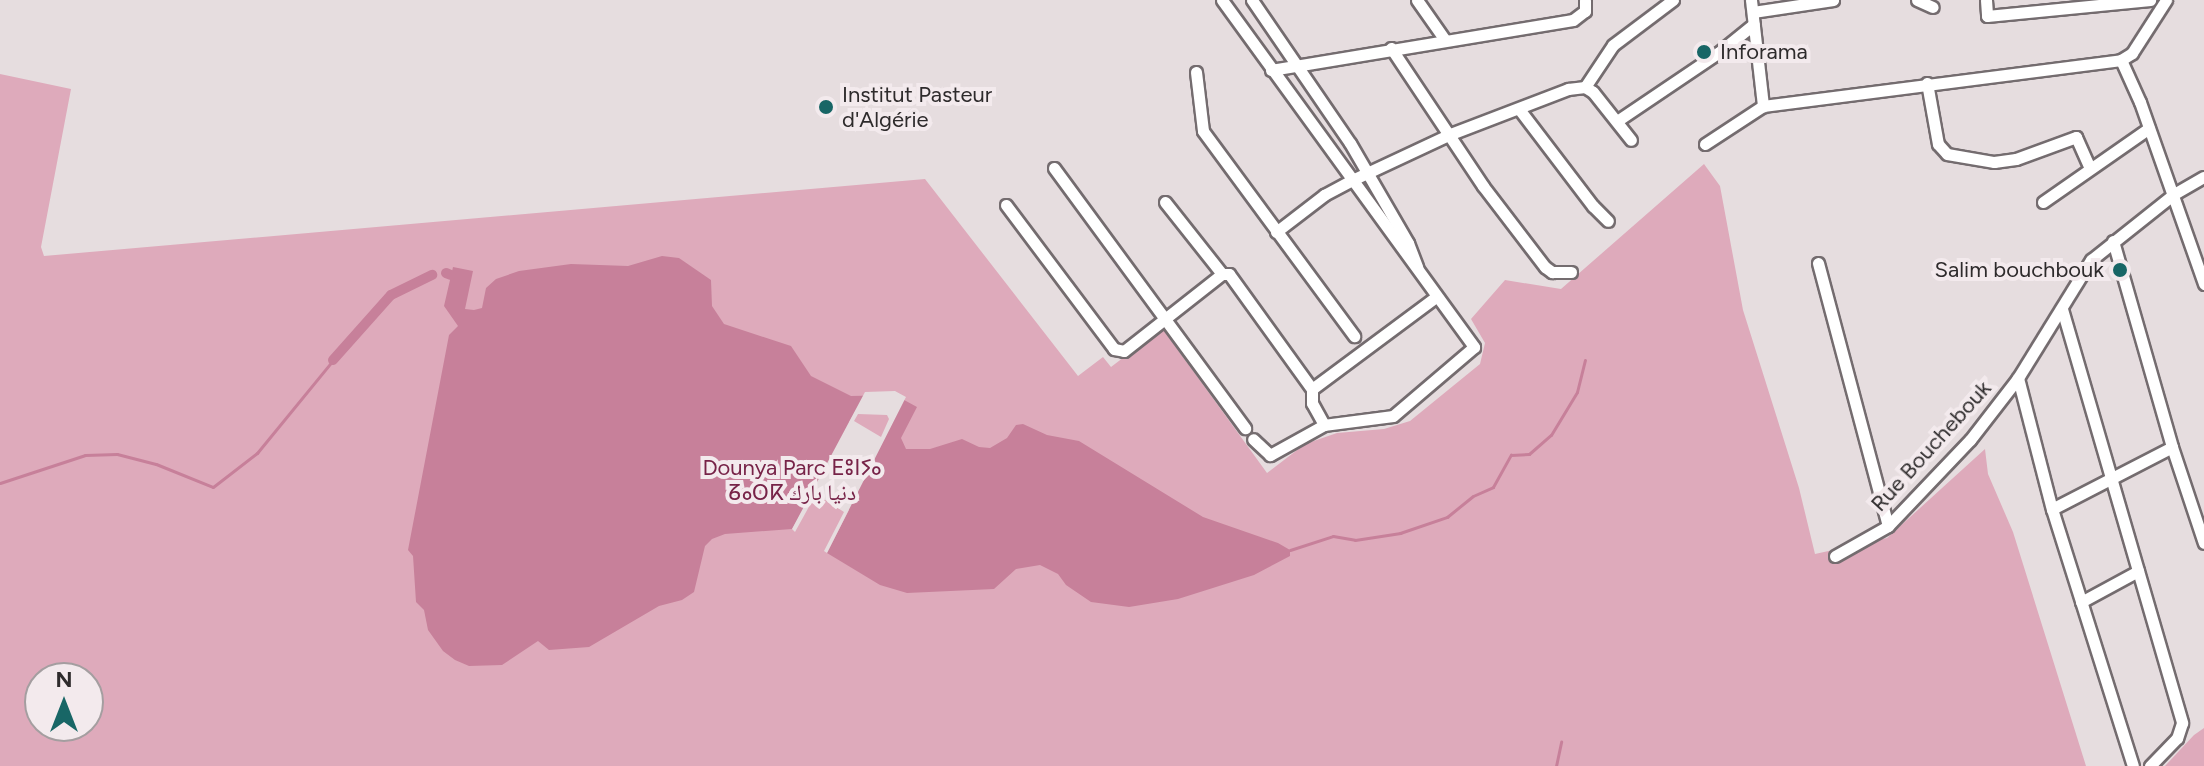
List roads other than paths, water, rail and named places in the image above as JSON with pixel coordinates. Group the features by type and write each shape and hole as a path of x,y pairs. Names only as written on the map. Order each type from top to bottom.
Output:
{"street":[{"path":"1222,0 1419,276 1473,344 1473,350 1393,416 1324,425 1270,455 1253,439"},
{"path":"1252,0 1368,174 1408,243 1419,276"},
{"path":"1417,0 1445,40"},
{"path":"1271,70 1573,20 1585,11 1585,0"},
{"path":"1276,232 1324,195 1448,135 1568,89 1585,87 1613,45 1673,0"},
{"path":"1617,121 1718,53 1753,12 1833,0"},
{"path":"1917,0 1933,7"},
{"path":"1986,0 1987,16 2150,0"},
{"path":"1705,144 1763,106 2121,60 2132,53 2166,0"},
{"path":"1753,12 1763,106"},
{"path":"1391,48 1448,135 1545,267 1552,272 1571,272"},
{"path":"2121,60 2174,194 2204,284"},
{"path":"1196,72 1203,131 1354,336"},
{"path":"1927,83 1938,144 1947,154 1994,162 2016,159 2076,137 2090,168"},
{"path":"1585,87 1631,140"},
{"path":"1519,109 1593,206 1608,221"},
{"path":"2043,202 2149,128"},
{"path":"1054,168 1245,428"},
{"name":"Rue Bouchebouk","path":"1835,556 1888,526 1970,440 2018,378 2091,260 2174,194 2204,177"},
{"path":"1165,202 1222,274"},
{"path":"1006,205 1114,349 1124,351 1222,274 1229,274 1312,389 1312,403 1324,425"},
{"path":"2113,241 2172,447 2204,543"},
{"path":"1818,263 1888,526"},
{"path":"1312,389 1436,297"},
{"path":"2062,309 2182,723 2177,738 2150,766"},
{"path":"2018,378 2052,509 2133,766"},
{"path":"2052,509 2172,447"},
{"path":"2081,602 2138,571"}],"waterway":[{"path":"446,273 451,275"},
{"path":"333,360 391,295 432,275"},
{"path":"0,483 85,455 117,454 156,464 213,487 257,453 333,360"},
{"path":"1290,550 1333,536 1355,540 1400,533 1447,517 1473,496 1493,487 1511,455 1529,454 1551,435 1577,392 1585,360"},
{"path":"1556,766 1561,742"}],"place":[{"name":"Inforama","path":"1704,52"},
{"name":"Institut Pasteur d'Algérie","path":"826,107"},
{"name":"Salim bouchbouk","path":"2120,270"}],"park label":[{"name":"Dounya Parc ⴹⵓⵏⵢⴰ ⵒⴰⵔⴽ دنيا بارك","path":"792,480"}]}
